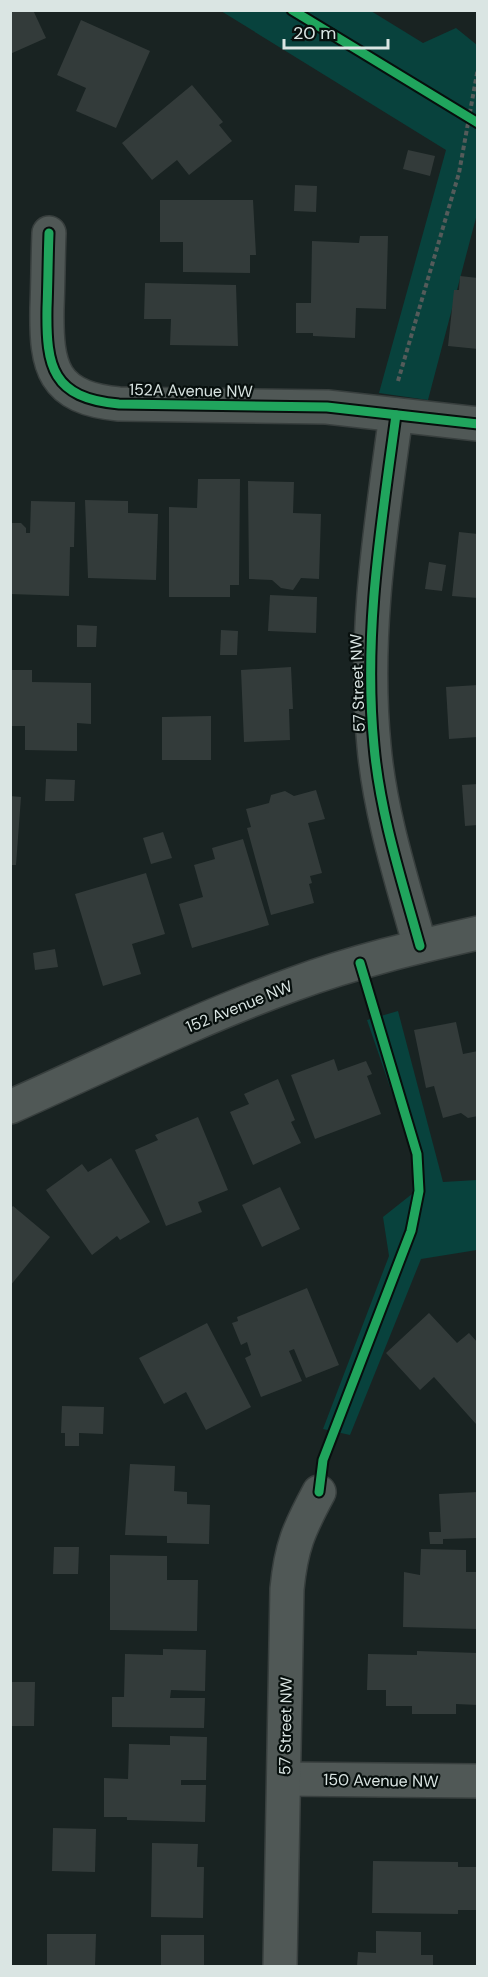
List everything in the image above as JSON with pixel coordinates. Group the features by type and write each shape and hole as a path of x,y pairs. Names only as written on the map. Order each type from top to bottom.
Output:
{"street":[{"name":"152A Avenue NW","path":"49,233 47,346 57,375 65,385 80,396 98,402 119,404 327,407 477,424"},
{"name":"57 Street NW","path":"396,415 370,616 371,702 382,796 420,946"},
{"name":"152 Avenue NW","path":"10,1107 236,1006 296,983 420,946 477,933"},
{"name":"57 Street NW","path":"280,1966 287,1589 290,1557 298,1530 319,1492"},
{"name":"150 Avenue NW","path":"284,1779 477,1782"}],"path":[{"path":"396,415 398,381 473,120 477,68"},
{"path":"459,112 473,120"}],"shaded area":[{"path":"221,11 371,11 423,43 456,28 477,45 477,214 428,400 379,393 446,150"},
{"path":"398,1011 443,1182 477,1180 477,1250 421,1259 350,1435 323,1429 389,1256 383,1217 412,1194 413,1154 367,1020"}],"building":[{"path":"10,10 33,10 46,38 10,54"},
{"path":"81,20 150,51 116,128 76,111 86,88 57,75"},
{"path":"192,85 223,122 219,125 232,141 189,175 177,160 152,180 122,143"},
{"path":"408,150 435,156 430,176 403,169"},
{"path":"295,185 317,186 316,212 294,211"},
{"path":"160,200 253,200 256,255 250,255 250,273 183,272 183,242 160,242"},
{"path":"360,236 388,236 386,309 356,308 355,338 296,333 296,303 311,303 312,241 359,243"},
{"path":"460,276 478,278 478,349 448,346 454,290 459,290"},
{"path":"145,283 236,285 238,346 170,345 171,319 144,319"},
{"path":"198,479 240,479 239,585 230,585 230,597 169,597 169,507 197,508"},
{"path":"248,481 294,482 293,513 321,514 319,579 301,578 293,590 281,588 272,580 249,579"},
{"path":"85,500 128,501 128,513 158,514 156,580 88,578"},
{"path":"31,501 75,502 74,547 70,547 69,596 10,594 10,523 21,523 26,528 26,533 30,533"},
{"path":"459,532 478,534 478,598 452,596"},
{"path":"429,562 446,565 442,591 425,589"},
{"path":"270,595 317,597 316,633 268,631"},
{"path":"77,625 97,626 96,647 77,647"},
{"path":"221,630 238,631 237,655 220,655"},
{"path":"291,667 293,709 289,709 290,740 244,742 241,670"},
{"path":"10,670 32,670 32,682 91,683 91,724 77,723 77,751 25,750 25,726 10,726"},
{"path":"478,685 478,737 449,739 446,687"},
{"path":"211,716 211,760 162,760 162,717"},
{"path":"46,779 75,780 74,801 45,801"},
{"path":"478,784 478,825 465,826 462,785"},
{"path":"316,790 325,819 308,823 322,873 310,876 312,883 309,884 314,903 271,915 247,828 251,827 246,809 269,803 271,795 285,791 294,796"},
{"path":"10,796 21,797 16,865 10,865"},
{"path":"163,832 172,858 151,864 143,838"},
{"path":"243,839 269,925 192,948 179,904 203,897 194,865 215,859 212,848"},
{"path":"146,873 165,934 132,944 141,974 103,986 75,894"},
{"path":"55,949 58,967 35,970 33,953"},
{"path":"456,1022 463,1054 478,1051 478,1116 468,1118 461,1113 443,1118 434,1086 426,1088 414,1030"},
{"path":"334,1059 338,1071 366,1061 372,1074 367,1076 381,1114 315,1139 291,1075"},
{"path":"278,1079 295,1120 291,1122 301,1143 253,1165 230,1112 249,1104 244,1094"},
{"path":"198,1117 228,1190 198,1202 202,1212 166,1226 135,1150 158,1140 155,1135"},
{"path":"111,1158 150,1222 120,1240 117,1236 92,1255 46,1190 82,1164 88,1172"},
{"path":"280,1187 300,1229 262,1247 242,1205"},
{"path":"13,1206 50,1237 10,1286 10,1209"},
{"path":"307,1288 339,1365 306,1378 294,1349 289,1351 302,1381 261,1397 245,1358 251,1355 247,1342 241,1345 232,1323 238,1321 237,1317"},
{"path":"429,1313 457,1343 469,1333 478,1343 476,1424 434,1377 420,1390 386,1353"},
{"path":"207,1323 251,1407 206,1430 186,1392 164,1404 139,1358"},
{"path":"62,1406 104,1407 103,1434 79,1433 79,1446 65,1446 65,1433 61,1433"},
{"path":"130,1464 175,1466 174,1491 187,1492 187,1504 210,1505 209,1544 167,1543 167,1536 125,1535"},
{"path":"478,1492 478,1538 443,1539 443,1544 430,1544 429,1532 441,1532 439,1494"},
{"path":"54,1547 79,1547 78,1574 53,1574"},
{"path":"421,1549 466,1550 466,1572 478,1572 478,1629 403,1627 404,1572 420,1575"},
{"path":"110,1555 167,1556 167,1580 198,1580 197,1631 110,1630"},
{"path":"163,1649 206,1650 205,1691 171,1690 170,1698 205,1698 204,1728 112,1727 112,1697 124,1697 125,1654 163,1655"},
{"path":"417,1651 478,1653 478,1705 456,1704 456,1714 412,1714 412,1706 386,1706 386,1690 367,1690 368,1654 417,1655"},
{"path":"10,1682 35,1682 34,1726 10,1726"},
{"path":"170,1736 207,1737 206,1780 181,1780 181,1785 206,1785 205,1822 127,1820 127,1817 104,1817 104,1778 128,1779 129,1744 170,1745"},
{"path":"53,1828 96,1829 95,1872 52,1871"},
{"path":"152,1843 198,1844 197,1867 204,1867 203,1918 151,1917"},
{"path":"373,1861 458,1862 458,1867 478,1867 478,1910 458,1910 458,1914 372,1913"},
{"path":"376,1931 421,1932 421,1955 433,1955 433,1966 357,1966 358,1952 376,1953"},
{"path":"47,1934 96,1934 95,1966 47,1966"},
{"path":"161,1935 204,1935 204,1966 161,1966"}],"cycle path":[{"path":"292,10 478,123"},
{"path":"49,233 48,347 57,376 79,395 97,401 119,404 327,407 478,424"},
{"path":"396,415 375,580 371,704 381,797 392,847 420,946"},
{"path":"319,1492 323,1460 411,1231 419,1191 417,1154 360,963"}]}
